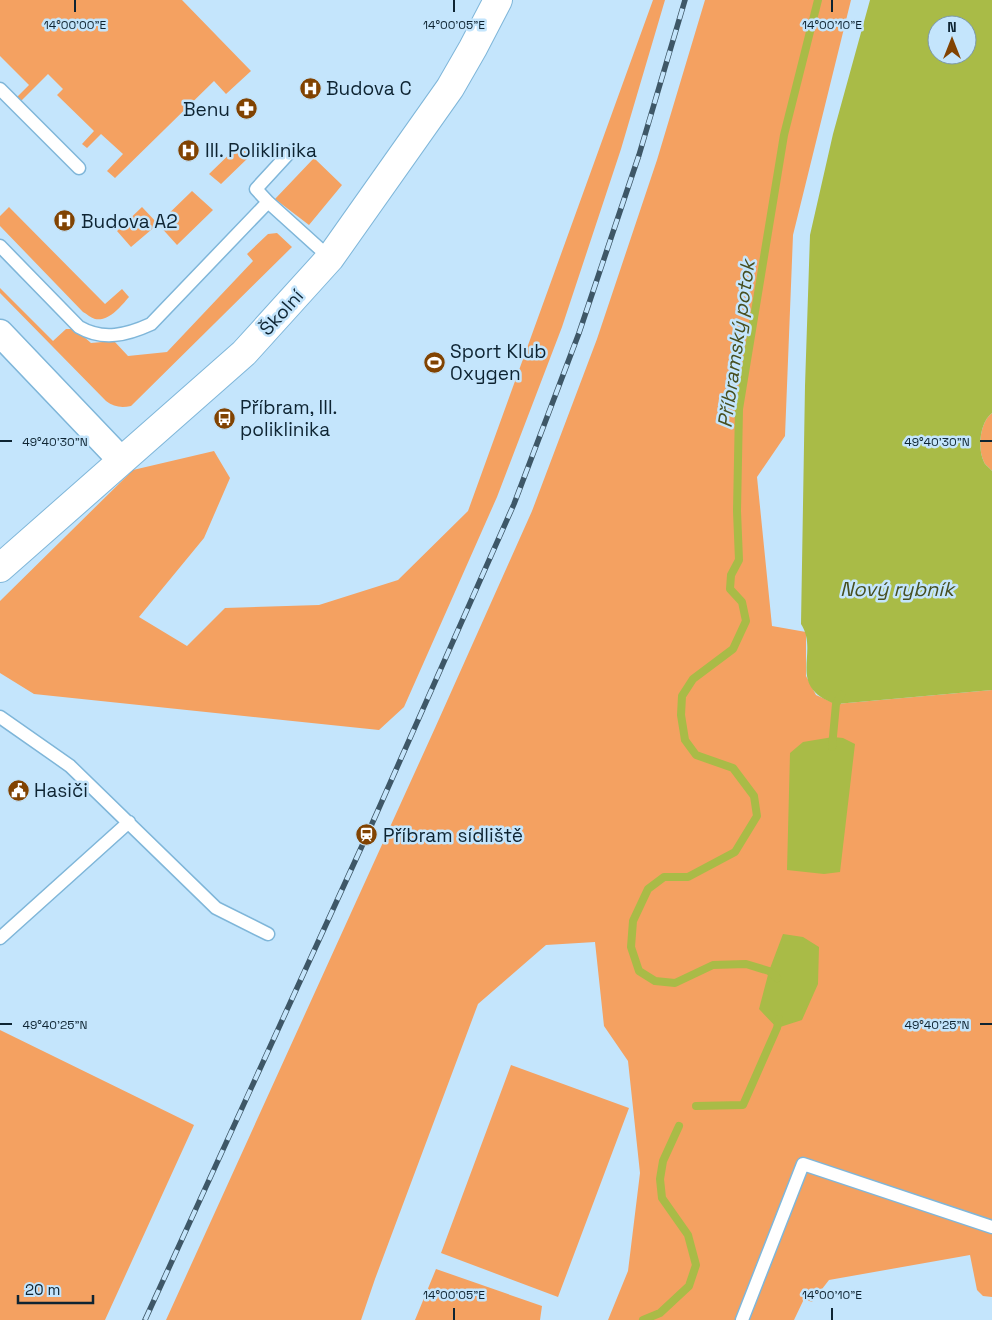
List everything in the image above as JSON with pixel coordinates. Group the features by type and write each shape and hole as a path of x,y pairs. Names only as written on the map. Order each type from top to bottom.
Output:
{"street":[{"name":"Školní","path":"0,568 244,353 330,258 450,88 498,0"},
{"path":"4,344 122,461"}],"lane":[{"path":"0,89 79,168"},
{"path":"290,152 256,189 330,258"},
{"path":"0,246 79,327 89,333 102,336 114,335 135,331 151,324 268,202"},
{"path":"0,717 70,766 216,908 268,934"},
{"path":"0,938 129,822"},
{"path":"742,1320 803,1164 992,1227"}],"shaded area":[{"path":"0,0 182,0 251,71 226,94 214,81 115,178 107,171 123,154 101,134 87,148 82,144 94,131 57,95 63,89 48,74 20,102 16,98 29,85 0,56"},
{"path":"653,0 665,0 621,149 562,327 497,497 404,707 379,730 34,694 0,673 0,601 133,470 214,451 230,478 204,538 139,617 187,646 225,608 319,605 398,580 468,511"},
{"path":"705,0 851,0 793,235 785,436 757,477 772,626 806,632 806,676 816,695 836,704 992,690 992,1297 983,1296 977,1290 970,1255 829,1280 812,1302 804,1299 794,1320 608,1320 628,1271 640,1173 628,1061 604,1026 595,942 546,945 478,1004 361,1320 166,1320 532,511 597,339 657,160"},
{"path":"239,145 250,156 221,184 209,174"},
{"path":"314,158 342,185 309,225 275,199"},
{"path":"192,191 213,210 177,245 158,224"},
{"path":"9,207 105,304 122,289 129,297 114,313 105,318 95,319 83,312 0,226 0,216"},
{"path":"142,207 158,224 131,247 117,231"},
{"path":"277,233 292,247 131,406 118,407 106,401 0,293 0,288 53,341 66,329 75,329 91,343 114,341 128,356 167,352 253,261 247,254 268,234"},
{"path":"992,413 992,471 984,462 980,443 982,429"},
{"path":"0,1030 194,1125 105,1320 0,1320"},
{"path":"511,1065 629,1108 558,1297 441,1253"},
{"path":"436,1269 542,1306 540,1320 415,1320"}],"water":[{"name":"Nový rybník","path":"870,0 992,0 992,413 982,429 980,443 984,462 992,471 992,690 836,704 821,697 812,688 808,678 806,668 806,635 801,624 805,386 810,235 833,134"},
{"path":"833,737 843,738 855,744 840,872 824,874 787,870 790,753 803,742"},
{"path":"783,934 803,937 819,947 818,984 802,1020 777,1028 759,1009 769,971"}],"waterway":[{"name":"Příbramský potok","path":"777,978 769,971 746,964 713,965 675,983 655,981 639,971 631,947 633,921 648,889 664,877 688,877 735,852 757,816 754,796 733,768 696,755 685,740 681,715 682,696 693,679 733,649 746,621 742,602 730,589 731,575 739,560 737,511 739,409 784,135 818,0"},
{"path":"832,747 836,704 841,695"},
{"name":"Příbramský potok","path":"696,1106 743,1105 777,1028 779,1019"},
{"name":"Příbramský potok","path":"643,1320 660,1313 689,1286 696,1265 688,1235 662,1198 660,1179 663,1161 679,1126"}],"railway":[{"path":"145,1320 367,835 514,504 579,333 639,155 685,0"}],"place":[{"name":"Budova C","path":"310,88"},
{"name":"Benu","path":"246,109"},
{"name":"III. Poliklinika","path":"189,150"},
{"name":"Budova A2","path":"65,221"},
{"name":"Sport Klub Oxygen","path":"434,362"},
{"name":"Příbram, III. poliklinika","path":"224,418"},
{"name":"Hasiči","path":"18,790"},
{"name":"Příbram sídliště","path":"367,835"}]}
